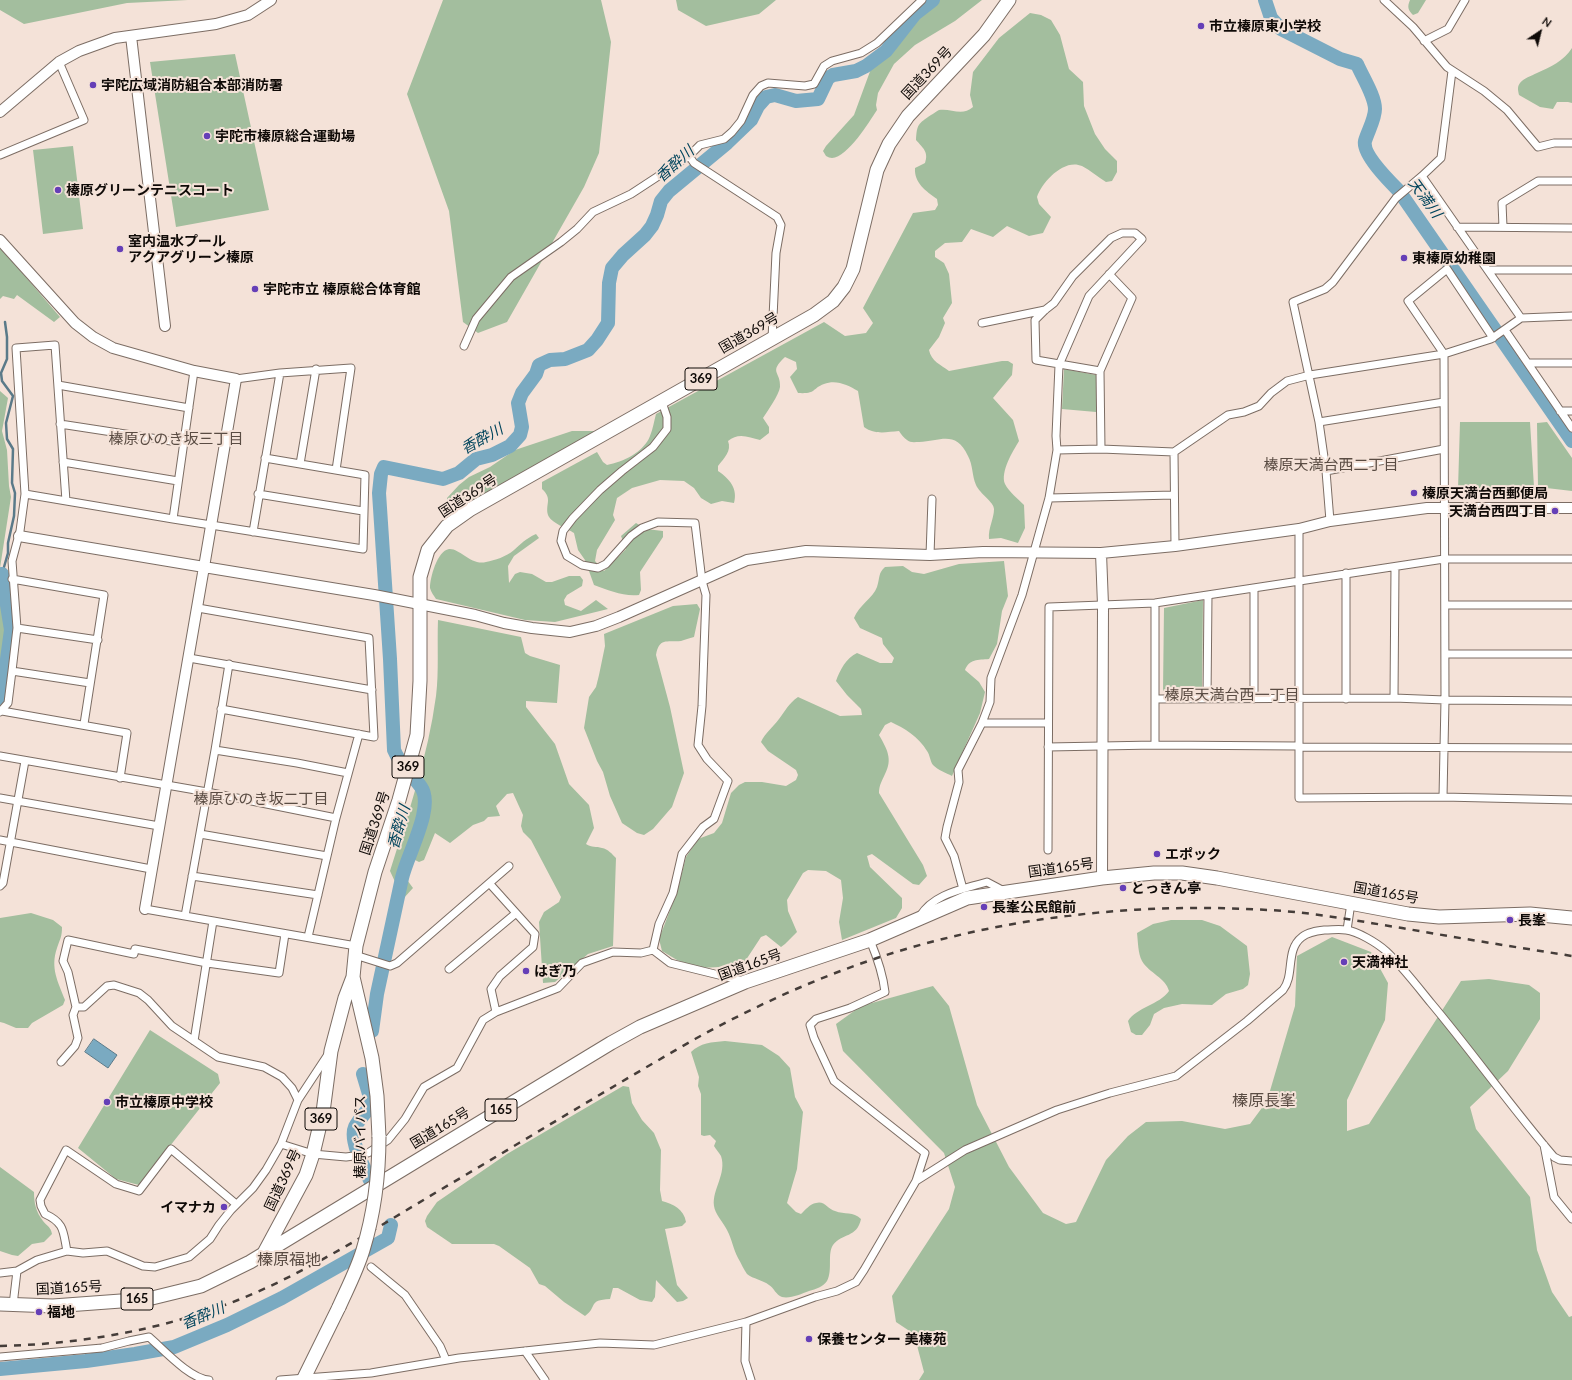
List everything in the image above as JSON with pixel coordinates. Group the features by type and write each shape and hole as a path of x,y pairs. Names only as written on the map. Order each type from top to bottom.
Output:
{"highway":[{"name":"国道369号","path":"264,1253 306,1175 313,1154 323,1112 331,1051 345,998 353,977 356,951 375,872 399,800 417,735 420,667 420,577 428,550 447,526 478,506 772,339 833,301 844,287 853,269 877,170 889,144 908,116 984,35 1010,0"},
{"name":"国道165号","path":"6,1305 53,1306 148,1299 201,1286 250,1262 611,1043 640,1027 745,982 870,940 967,898 1102,878 1154,873 1182,873 1217,878 1408,914 1439,917 1530,914 1572,918"},
{"name":"榛原バイパス","path":"304,1379 339,1307 363,1251 373,1207 379,1162 377,1096 372,1058 353,977"}],"street":[{"path":"0,112 59,62 79,51 115,38 216,24 248,15 271,0"},
{"path":"464,346 476,319 511,277 561,242 577,229 593,212 631,194 689,156 700,145 724,139 741,121 753,95 761,86 768,83 805,86 814,84 824,66 832,61 861,53 877,43 922,0"},
{"path":"996,20 1001,0"},
{"path":"1384,0 1405,19 1452,71 1484,91 1507,110 1538,147 1554,143 1572,143"},
{"path":"1424,41 1448,29 1465,0"},
{"path":"131,36 165,326"},
{"path":"0,155 84,120 59,62"},
{"path":"1330,521 1326,471 1319,422 1293,302 1325,289 1333,282 1396,198 1441,158 1452,71"},
{"path":"689,156 694,163 702,169 777,217 781,226 776,253 772,339"},
{"path":"1422,176 1521,318"},
{"path":"1503,227 1502,203 1538,181 1572,182"},
{"path":"1457,227 1572,228"},
{"path":"963,889 954,856 945,838 959,782 958,770 982,723 990,702 991,678 1022,595 1049,498 1057,450 1056,436 1059,365 1089,296 1142,238 1135,233 1122,233 1111,238 1073,276 1054,303 1035,320 1036,360 1059,365 1100,371"},
{"path":"0,240 75,323 93,337 112,348 194,371 236,379 316,369 351,368 336,470"},
{"path":"1443,797 1445,700 1444,354 1408,301 1447,269 1492,338"},
{"path":"1488,270 1572,270"},
{"path":"1101,449 1100,371 1132,298 1109,274"},
{"path":"982,323 1045,310"},
{"path":"1057,450 1101,449 1174,452 1228,415 1244,412 1259,406 1271,393 1287,380 1444,354 1492,338 1521,318 1572,316"},
{"path":"1505,330 1572,428"},
{"path":"1,711 8,703 17,628 12,579 12,561 19,536 25,494 16,348 55,345 66,501"},
{"path":"1528,364 1572,363"},
{"path":"300,464 316,369"},
{"path":"173,519 194,371"},
{"path":"253,532 258,494 266,458 280,373"},
{"path":"236,379 198,608 151,868 145,909 308,937 356,951 372,960 390,966 397,963 509,866"},
{"path":"58,385 189,408"},
{"path":"653,950 659,924 673,893 682,854 703,827 714,819 728,781 707,759 698,745 702,706 706,596 702,580 695,523 658,522 642,528 631,536 606,564 598,568 582,565 567,556 562,542 563,531 573,518 622,470 653,447 667,429 667,417 662,402"},
{"path":"1319,422 1444,402"},
{"path":"1560,411 1572,411"},
{"path":"60,424 184,443"},
{"path":"1326,471 1444,449"},
{"path":"1174,452 1175,546"},
{"path":"25,494 363,549 365,475 266,458"},
{"path":"63,462 178,481"},
{"path":"258,494 363,511"},
{"path":"1049,498 1174,495"},
{"path":"930,555 932,499"},
{"path":"19,536 374,595 398,601 475,615 518,626 570,632 596,626 747,560 806,551 930,555 983,552 1101,553 1175,546 1299,529 1330,521 1427,508 1572,508"},
{"path":"1299,529 1299,798 1443,797 1572,800"},
{"path":"1101,553 1102,878"},
{"path":"1048,850 1049,607 1156,604 1346,573 1444,559 1572,559"},
{"path":"1394,698 1395,567"},
{"path":"1346,573 1346,699"},
{"path":"12,579 104,595 84,724"},
{"path":"1254,588 1254,699"},
{"path":"1207,699 1208,595"},
{"path":"1155,745 1156,604"},
{"path":"1445,605 1572,605"},
{"path":"198,608 369,638 374,737 221,709"},
{"path":"17,628 98,640"},
{"path":"1445,654 1572,654"},
{"path":"189,658 372,690"},
{"path":"185,916 229,664"},
{"path":"12,671 90,683"},
{"path":"1155,699 1394,698 1572,701"},
{"path":"1,711 84,724 127,733 120,778"},
{"path":"982,723 1048,723"},
{"path":"308,937 336,818 359,734"},
{"path":"1048,747 1155,745 1572,748"},
{"path":"215,750 298,763 348,773"},
{"path":"0,756 207,792 336,818"},
{"path":"1,884 25,761"},
{"path":"0,798 159,826"},
{"path":"200,834 327,856"},
{"path":"0,840 151,868"},
{"path":"192,876 318,895"},
{"path":"918,919 923,911 938,898 963,889 987,882 1007,892"},
{"path":"490,884 535,934 533,947 500,976 491,989 496,1012"},
{"path":"1347,930 1351,903"},
{"path":"449,969 516,914"},
{"path":"194,1041 214,921"},
{"path":"916,1181 965,1150 1058,1110 1110,1093 1176,1076 1247,1021 1283,990 1287,985 1289,978 1292,952 1301,938 1308,933 1316,931 1347,930 1363,936 1385,950 1445,1019 1554,1157 1560,1160 1572,1161"},
{"path":"61,1062 78,1040 78,1031 73,1016 76,1007 68,972 63,961 68,940 134,954 135,949 207,963 279,973 285,934"},
{"path":"280,1380 371,1374 446,1360 600,1343 654,1345 746,1322 815,1297 837,1291 856,1282 916,1181 925,1153 834,1081 814,1038 810,1025 816,1019 850,1008 885,992 878,958 870,940"},
{"path":"653,950 670,963 745,982"},
{"path":"281,1144 313,1154 346,1157 368,1153 388,1140 405,1119 424,1086 457,1068 483,1020 496,1012 558,988 582,963 613,952 641,953 653,950"},
{"path":"76,1007 84,1007 107,986 114,985 139,992 172,1026 218,1057 264,1067 282,1077 292,1088 298,1100"},
{"path":"0,1273 17,1271 37,1260 67,1251 83,1253 107,1251 143,1266 156,1267 167,1265 189,1257 210,1239 236,1204 257,1182 281,1144 298,1100 331,1051"},
{"path":"1544,1145 1554,1197 1572,1219"},
{"path":"67,1251 61,1224 45,1214 40,1200 66,1150 116,1184 139,1191 171,1149 236,1204"},
{"path":"371,1267 405,1295 440,1346 446,1360"},
{"path":"6,1305 17,1271"},
{"path":"746,1322 745,1361 751,1380"},
{"path":"0,1357 102,1348 149,1337 181,1365 203,1380 209,1380"},
{"path":"526,1351 545,1380"}],"green space":[{"path":"0,0 188,0 127,3 24,24 0,10"},
{"path":"443,0 601,0 611,42 599,153 584,187 507,322 478,333 463,322 449,211 407,94"},
{"path":"676,0 776,0 759,14 706,26 678,10"},
{"path":"940,0 982,0 955,21 915,45 894,64 878,93 876,105 877,110 858,138 845,152 838,156 830,158 826,156 823,151 826,146 854,115 872,66 895,45 921,15"},
{"path":"1410,0 1426,0 1418,13 1413,15 1408,8"},
{"path":"1030,13 1041,15 1051,20 1060,35 1069,69 1083,82 1084,106 1095,134 1105,149 1117,161 1117,172 1112,181 1106,182 1082,166 1075,164 1061,168 1049,178 1037,197 1039,204 1051,217 1043,233 1029,236 1007,226 993,237 971,229 962,242 945,243 935,251 935,257 944,263 949,274 952,303 943,318 945,323 939,337 929,350 934,360 949,371 1002,361 1008,361 1013,364 1012,375 993,398 1013,420 1019,441 1008,462 1004,474 1005,484 1024,505 1025,528 1018,543 1001,538 989,539 989,531 994,509 976,485 970,459 958,443 947,439 911,442 908,441 899,431 881,432 868,430 864,427 858,391 846,385 833,382 824,384 808,393 798,393 790,377 797,369 796,362 785,357 776,369 780,382 778,394 763,418 769,427 769,433 760,440 744,436 732,438 728,441 729,448 727,454 718,466 718,471 726,477 734,489 734,503 722,501 711,504 701,498 694,488 684,481 660,480 632,488 617,498 613,515 615,520 597,550 595,561 604,571 626,549 621,536 636,523 646,529 663,531 663,537 640,572 641,590 639,595 622,594 594,585 585,560 578,550 574,533 549,518 547,511 548,499 542,489 542,482 597,452 603,462 607,465 626,459 643,447 647,442 652,431 656,414 824,322 845,336 866,333 873,323 863,308 913,213 935,210 938,205 937,199 922,186 916,178 915,168 925,163 926,159 925,150 916,140 919,125 923,120 939,110 961,112 969,110 973,107 970,95 973,72 999,38"},
{"path":"1572,48 1572,103 1557,102 1553,109 1540,107 1519,95 1518,87 1522,81 1556,63 1565,57"},
{"name":"宇陀市榛原総合運動場","path":"235,54 269,210 176,227 150,62"},
{"name":"榛原グリーンテニスコート","path":"73,146 83,229 43,234 33,150"},
{"path":"0,247 60,317 54,322 17,295 14,299 3,296 0,299"},
{"path":"1064,369 1096,375 1096,412 1062,409"},
{"path":"0,391 8,398 2,431 7,450 11,497 0,568"},
{"path":"1460,422 1530,422 1534,487 1458,489"},
{"path":"1547,422 1572,458 1572,491 1538,487 1537,423"},
{"path":"572,431 599,431 447,514 447,498 469,477 490,467 515,450"},
{"path":"536,534 539,538 514,556 508,566 509,583 515,574 520,572 532,574 546,582 552,582 569,576 580,576 583,580 582,586 567,595 564,600 565,605 581,611 596,600 608,609 555,622 525,620 436,599 430,588 431,578 438,560 445,551 453,549 475,562 481,563 508,555 526,539"},
{"path":"1004,561 1008,596 1002,611 997,644 989,659 971,662 965,670 979,682 985,692 980,713 952,776 933,765 928,753 920,741 901,727 891,722 885,725 879,735 887,750 889,764 880,785 879,793 923,865 927,876 919,885 913,884 872,854 867,856 870,867 902,898 902,908 896,918 842,940 839,922 843,898 841,880 826,871 808,870 803,873 787,900 788,911 797,932 781,947 766,935 761,937 742,966 699,968 677,960 662,951 659,939 677,892 686,857 698,839 714,833 722,823 731,793 739,785 745,782 762,782 786,786 796,780 798,775 796,770 768,751 761,742 789,705 798,697 840,716 862,715 861,709 836,681 844,665 853,655 857,653 880,663 892,663 894,658 883,644 882,638 860,628 854,618 859,609 875,591 883,569 885,567 903,566 912,572 924,574 959,564"},
{"path":"0,586 7,631 0,679"},
{"path":"1203,600 1202,694 1163,691 1164,608"},
{"path":"697,604 700,609 694,637 681,641 667,641 661,643 657,650 656,655 670,707 684,773 672,807 653,829 644,835 637,833 622,823 610,796 603,772 584,728 589,697 596,687 599,675 605,646 604,634 673,606"},
{"path":"438,620 521,637 525,653 530,656 560,665 557,703 526,701 526,707 555,744 569,784 589,805 594,828 586,844 606,849 616,858 613,946 588,954 555,982 543,983 539,922 544,912 559,902 561,897 531,840 523,832 521,826 523,815 513,793 507,794 496,806 500,816 488,817 484,821 473,825 450,843 435,833 424,860 419,862 407,856 399,869 413,888 403,899 390,871 417,785 428,741 437,687"},
{"path":"31,913 53,920 62,927 54,962 56,975 65,1000 63,1005 32,1023 28,1028 16,1028 0,1022 0,918"},
{"path":"1171,920 1202,920 1220,926 1247,946 1250,974 1248,985 1243,989 1226,994 1212,1005 1182,1004 1164,1008 1154,1014 1150,1025 1142,1035 1136,1035 1131,1032 1128,1021 1137,1012 1160,1000 1169,991 1161,979 1142,961 1137,933 1153,924"},
{"path":"1332,937 1371,952 1388,983 1385,1020 1347,1100 1347,1131 1369,1124 1461,981 1489,979 1529,985 1540,993 1540,1019 1508,1071 1470,1107 1476,1129 1530,1197 1537,1250 1552,1292 1569,1317 1572,1316 1572,1380 919,1380 924,1372 914,1334 896,1322 892,1296 949,1209 955,1187 944,1153 843,1051 836,1024 861,1006 933,986 949,1006 977,1105 1009,1167 1043,1213 1066,1224 1076,1222 1106,1160 1128,1136 1146,1122 1182,1121 1225,1129 1250,1124 1267,1101 1295,1006 1297,956"},
{"path":"150,1030 218,1074 220,1083 139,1185 116,1179 78,1148"},
{"path":"725,1041 762,1045 779,1056 790,1068 795,1097 803,1112 797,1169 787,1203 796,1212 801,1214 810,1206 819,1202 835,1211 852,1214 861,1219 859,1225 853,1232 833,1245 830,1253 830,1272 827,1281 817,1289 796,1296 782,1297 778,1295 767,1283 747,1274 736,1255 729,1233 717,1215 714,1206 715,1194 722,1169 721,1156 714,1146 716,1141 710,1135 701,1135 701,1094 698,1086 699,1077 691,1052 702,1045"},
{"path":"623,1086 629,1087 632,1103 642,1120 654,1133 661,1150 660,1190 662,1201 680,1210 685,1217 686,1222 682,1226 665,1229 677,1285 688,1298 677,1302 656,1280 655,1297 652,1302 640,1300 618,1288 613,1288 610,1299 595,1302 589,1313 585,1316 564,1302 545,1286 539,1284 530,1268 499,1246 494,1244 452,1244 427,1227 425,1221 427,1216 437,1202 507,1154"},
{"path":"0,1167 34,1192 37,1211 43,1221 50,1228 52,1234 44,1242 32,1244 18,1256 0,1251"}],"water":[{"path":"94,1039 117,1055 108,1068 85,1052"}],"waterway":[{"name":"香酔川","path":"372,1031 377,994 402,878 419,831 425,806 421,787 403,765 394,750 390,659 379,493 381,474 384,467 443,479 459,473 476,459 492,455 510,446 520,435 522,427 518,403 522,393 536,374 539,365 550,360 565,359 588,350 597,340 608,323 609,283 612,268 652,226 661,201 669,191 727,143 751,120 758,106 766,97 775,95 796,101 818,99 828,78 833,75 856,71 866,66 886,51 915,14 933,0"},
{"name":"天満川","path":"1265,0 1271,18 1281,29 1340,59 1357,64 1371,92 1375,109 1374,117 1365,141 1365,147 1368,153 1378,168 1399,191 1572,441"},
{"path":"2,574 8,553 8,543 14,516 15,493 12,483 13,449 7,439 6,423 13,396 2,381 1,373 7,359 5,322"},
{"path":"0,698 2,696 11,630 2,574"},
{"name":"香酔川","path":"363,1074 372,1104 355,1127 354,1139 358,1154 370,1180"},
{"name":"香酔川","path":"0,1369 86,1361 174,1347 227,1325 282,1298 388,1238 391,1225"}],"railway":[{"path":"0,1346 31,1345 121,1334 180,1320 238,1300 293,1275 347,1246 717,1027 784,994 853,966 924,944 972,932 1021,923 1119,911 1168,908 1218,908 1284,911 1318,915 1572,956"}],"place":[{"name":"市立榛原東小学校","path":"1201,26"},
{"name":"宇陀広域消防組合本部消防署","path":"93,85"},
{"name":"宇陀市榛原総合運動場","path":"207,136"},
{"name":"榛原グリーンテニスコート","path":"58,190"},
{"name":"室内温水プール アクアグリーン榛原","path":"120,249"},
{"name":"東榛原幼稚園","path":"1404,258"},
{"name":"宇陀市立 榛原総合体育館","path":"255,289"},
{"name":"榛原天満台西郵便局","path":"1414,493"},
{"name":"天満台西四丁目","path":"1555,511"},
{"name":"エポック","path":"1157,854"},
{"name":"とっきん亭","path":"1123,888"},
{"name":"長峯公民館前","path":"984,907"},
{"name":"長峯","path":"1510,920"},
{"name":"天満神社","path":"1344,962"},
{"name":"はぎ乃","path":"526,971"},
{"name":"市立榛原中学校","path":"107,1102"},
{"name":"イマナカ","path":"224,1207"},
{"name":"福地","path":"39,1312"},
{"name":"保養センター 美榛苑","path":"809,1339"}],"district":[{"name":"榛原ひのき坂三丁目","path":"176,439"},
{"name":"榛原天満台西二丁目","path":"1331,465"},
{"name":"榛原天満台西一丁目","path":"1232,695"},
{"name":"榛原ひのき坂二丁目","path":"261,799"},
{"name":"榛原長峯","path":"1264,1101"},
{"name":"榛原福地","path":"289,1260"}]}
